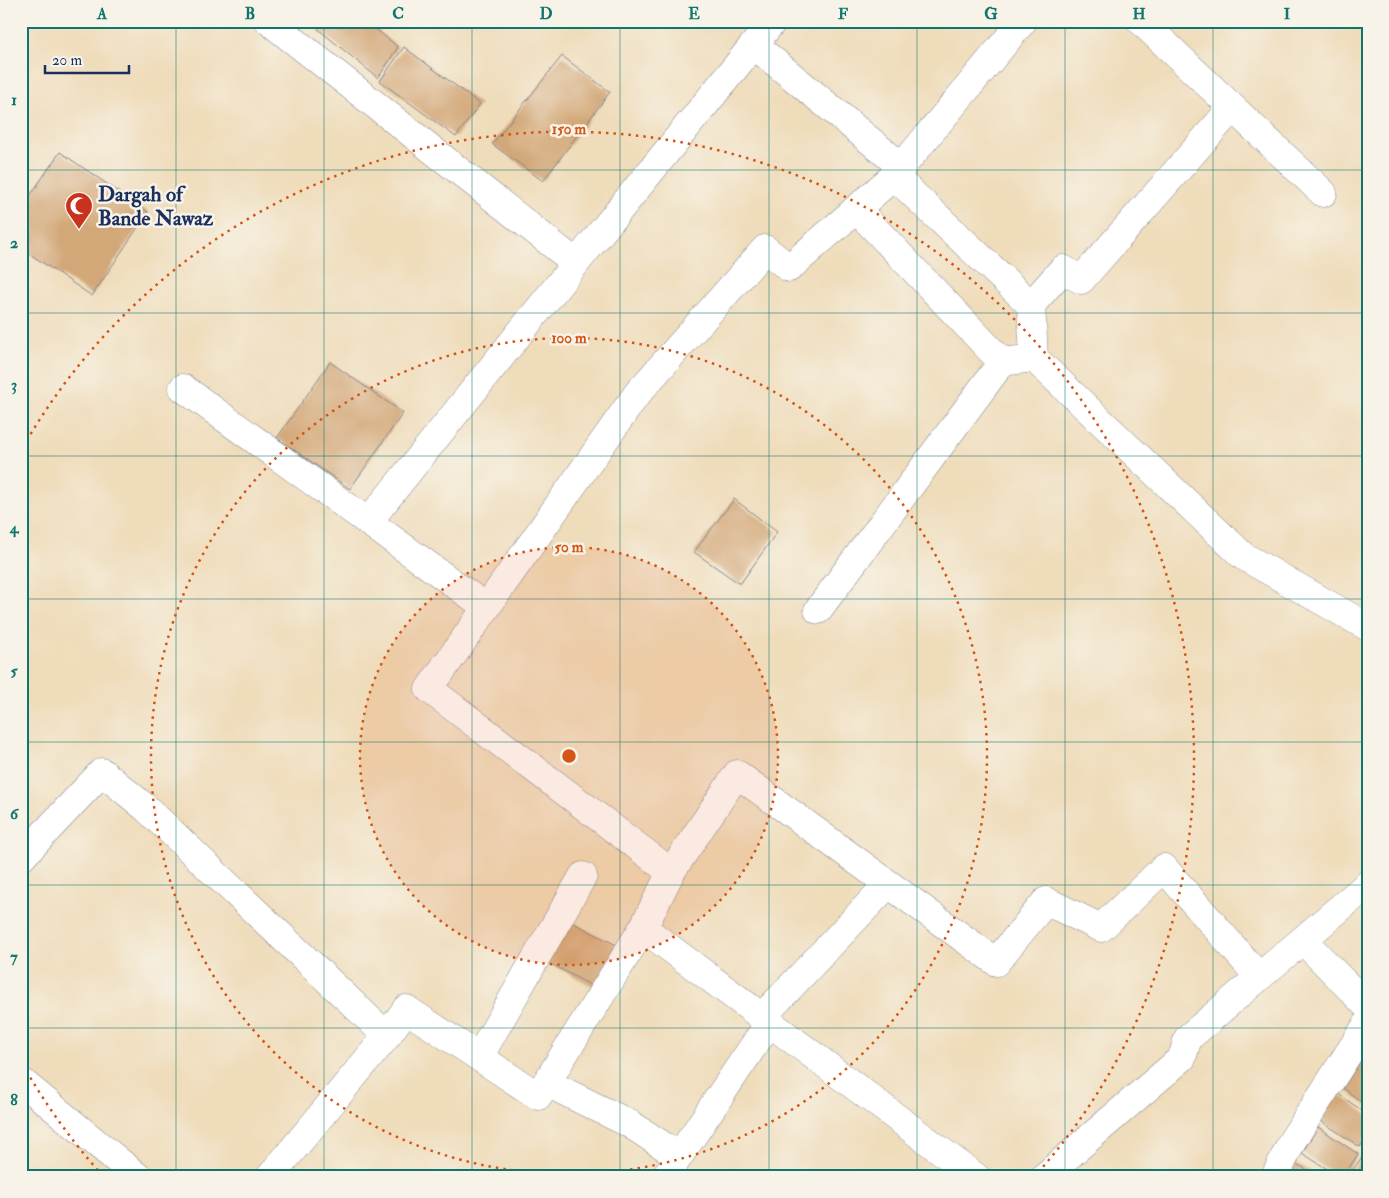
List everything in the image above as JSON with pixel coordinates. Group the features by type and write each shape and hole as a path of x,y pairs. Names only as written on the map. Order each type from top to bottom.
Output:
{"street":[{"path":"269,21 576,263"},
{"path":"368,522 773,21"},
{"path":"671,872 429,689 637,394 765,249 789,268 898,172 1023,21"},
{"path":"1141,21 1323,193"},
{"path":"754,45 898,172 1032,305"},
{"path":"1232,108 1081,280 1063,269 1032,305 1034,358 1243,556 1368,627"},
{"path":"856,209 1002,362"},
{"path":"818,610 1002,362 1034,358"},
{"path":"183,388 486,607"},
{"path":"21,858 102,772 147,809 387,1036"},
{"path":"270,1177 387,1036 406,1009 538,1096 642,928 671,872 737,774 996,962 1046,901 1101,928 1164,868 1259,977"},
{"path":"479,1057 584,876"},
{"path":"547,1083 630,1124 672,1166 765,1020 888,884"},
{"path":"1044,1177 1182,1058 1188,1038 1368,884"},
{"path":"642,928 976,1177"},
{"path":"1303,940 1368,1007"},
{"path":"1275,1177 1292,1141 1368,1024"},
{"path":"21,1081 138,1177"}],"building":[{"path":"324,21 366,21 398,47 378,78 318,29"},
{"path":"404,47 480,104 456,137 380,81"},
{"path":"562,56 610,92 543,181 492,144"},
{"name":"Dargah of Bande Nawaz","path":"60,152 148,212 92,296 21,248 21,209"},
{"path":"330,362 403,413 350,489 277,438"},
{"path":"734,499 777,532 740,584 694,552"},
{"path":"570,921 620,947 596,988 547,962"},
{"path":"1368,1050 1368,1107 1343,1088"},
{"path":"1337,1093 1368,1115 1368,1135 1360,1147 1318,1119"},
{"path":"1318,1127 1358,1154 1343,1177 1340,1177 1302,1153"},
{"path":"1362,1157 1368,1161 1368,1177 1348,1177"},
{"path":"1294,1163 1323,1177 1288,1177"}],"place":[{"name":"Dargah of Bande Nawaz","path":"79,230"}]}
